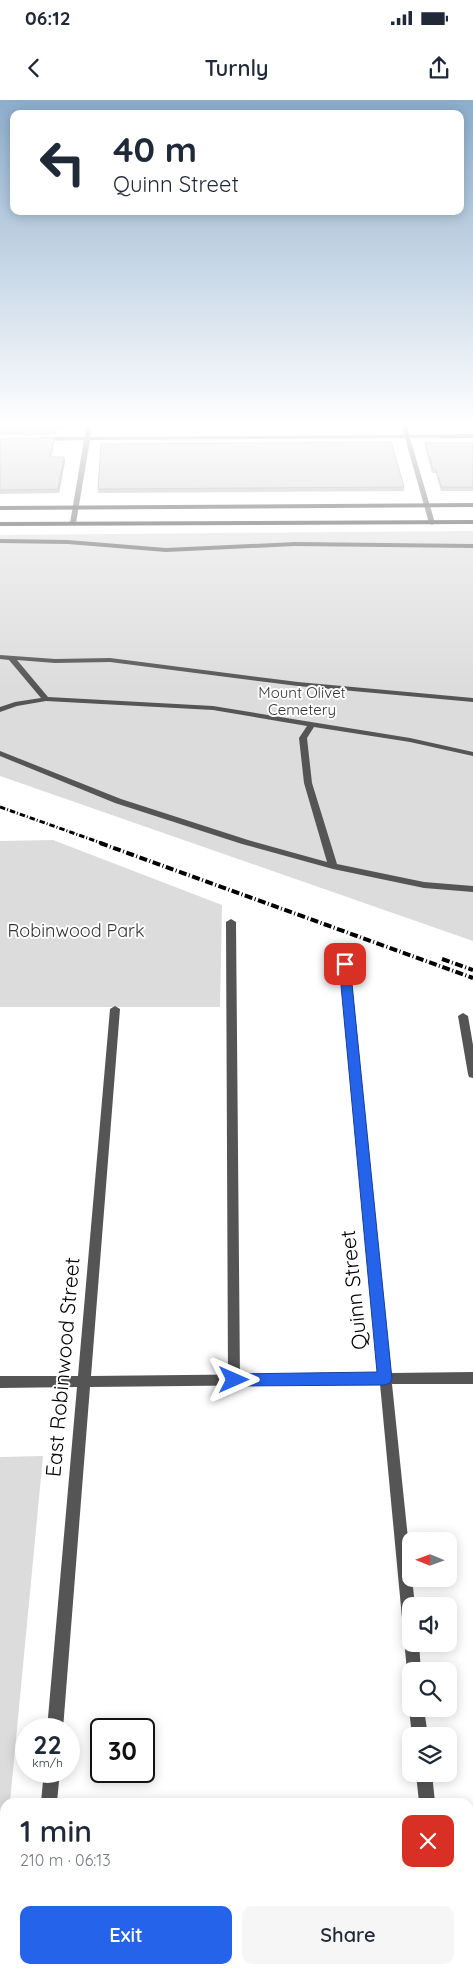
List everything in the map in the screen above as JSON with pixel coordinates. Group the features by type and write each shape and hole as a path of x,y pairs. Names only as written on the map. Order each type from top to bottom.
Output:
{"main road":[{"path":"0,524 473,522"}],"street":[{"path":"73,523 75,513"},
{"path":"429,513 432,523"},
{"path":"0,541 68,542 166,550 295,544 473,546"},
{"path":"0,657 120,661 298,684 473,700"},
{"path":"11,658 46,699"},
{"path":"0,710 15,704 46,699 213,708 410,740 473,754"},
{"path":"312,724 304,738 308,783 333,866"},
{"path":"0,753 118,801 245,842 333,866 424,885 473,889"},
{"path":"231,922 234,1380"},
{"name":"Quinn Street","path":"345,964 413,1662"},
{"name":"East Robinwood Street","path":"56,1718 115,1009"},
{"path":"463,1016 473,1074"},
{"path":"0,1382 473,1378"},
{"path":"425,1782 426,1798"},
{"path":"49,1798 51,1783"}],"green space":[{"name":"Mount Olivet Cemetery","path":"473,531 473,941 0,776 0,535"},
{"name":"Robinwood Park","path":"53,840 222,905 220,1007 0,1007 0,841"},
{"path":"43,1456 18,1718 15,1718 15,1750 10,1798 0,1798 0,1457"}],"railway":[{"path":"0,807 104,844"},
{"path":"100,843 473,978"},
{"path":"442,959 473,970"}],"route":[{"path":"234,1380 385,1379 345,964"}]}
